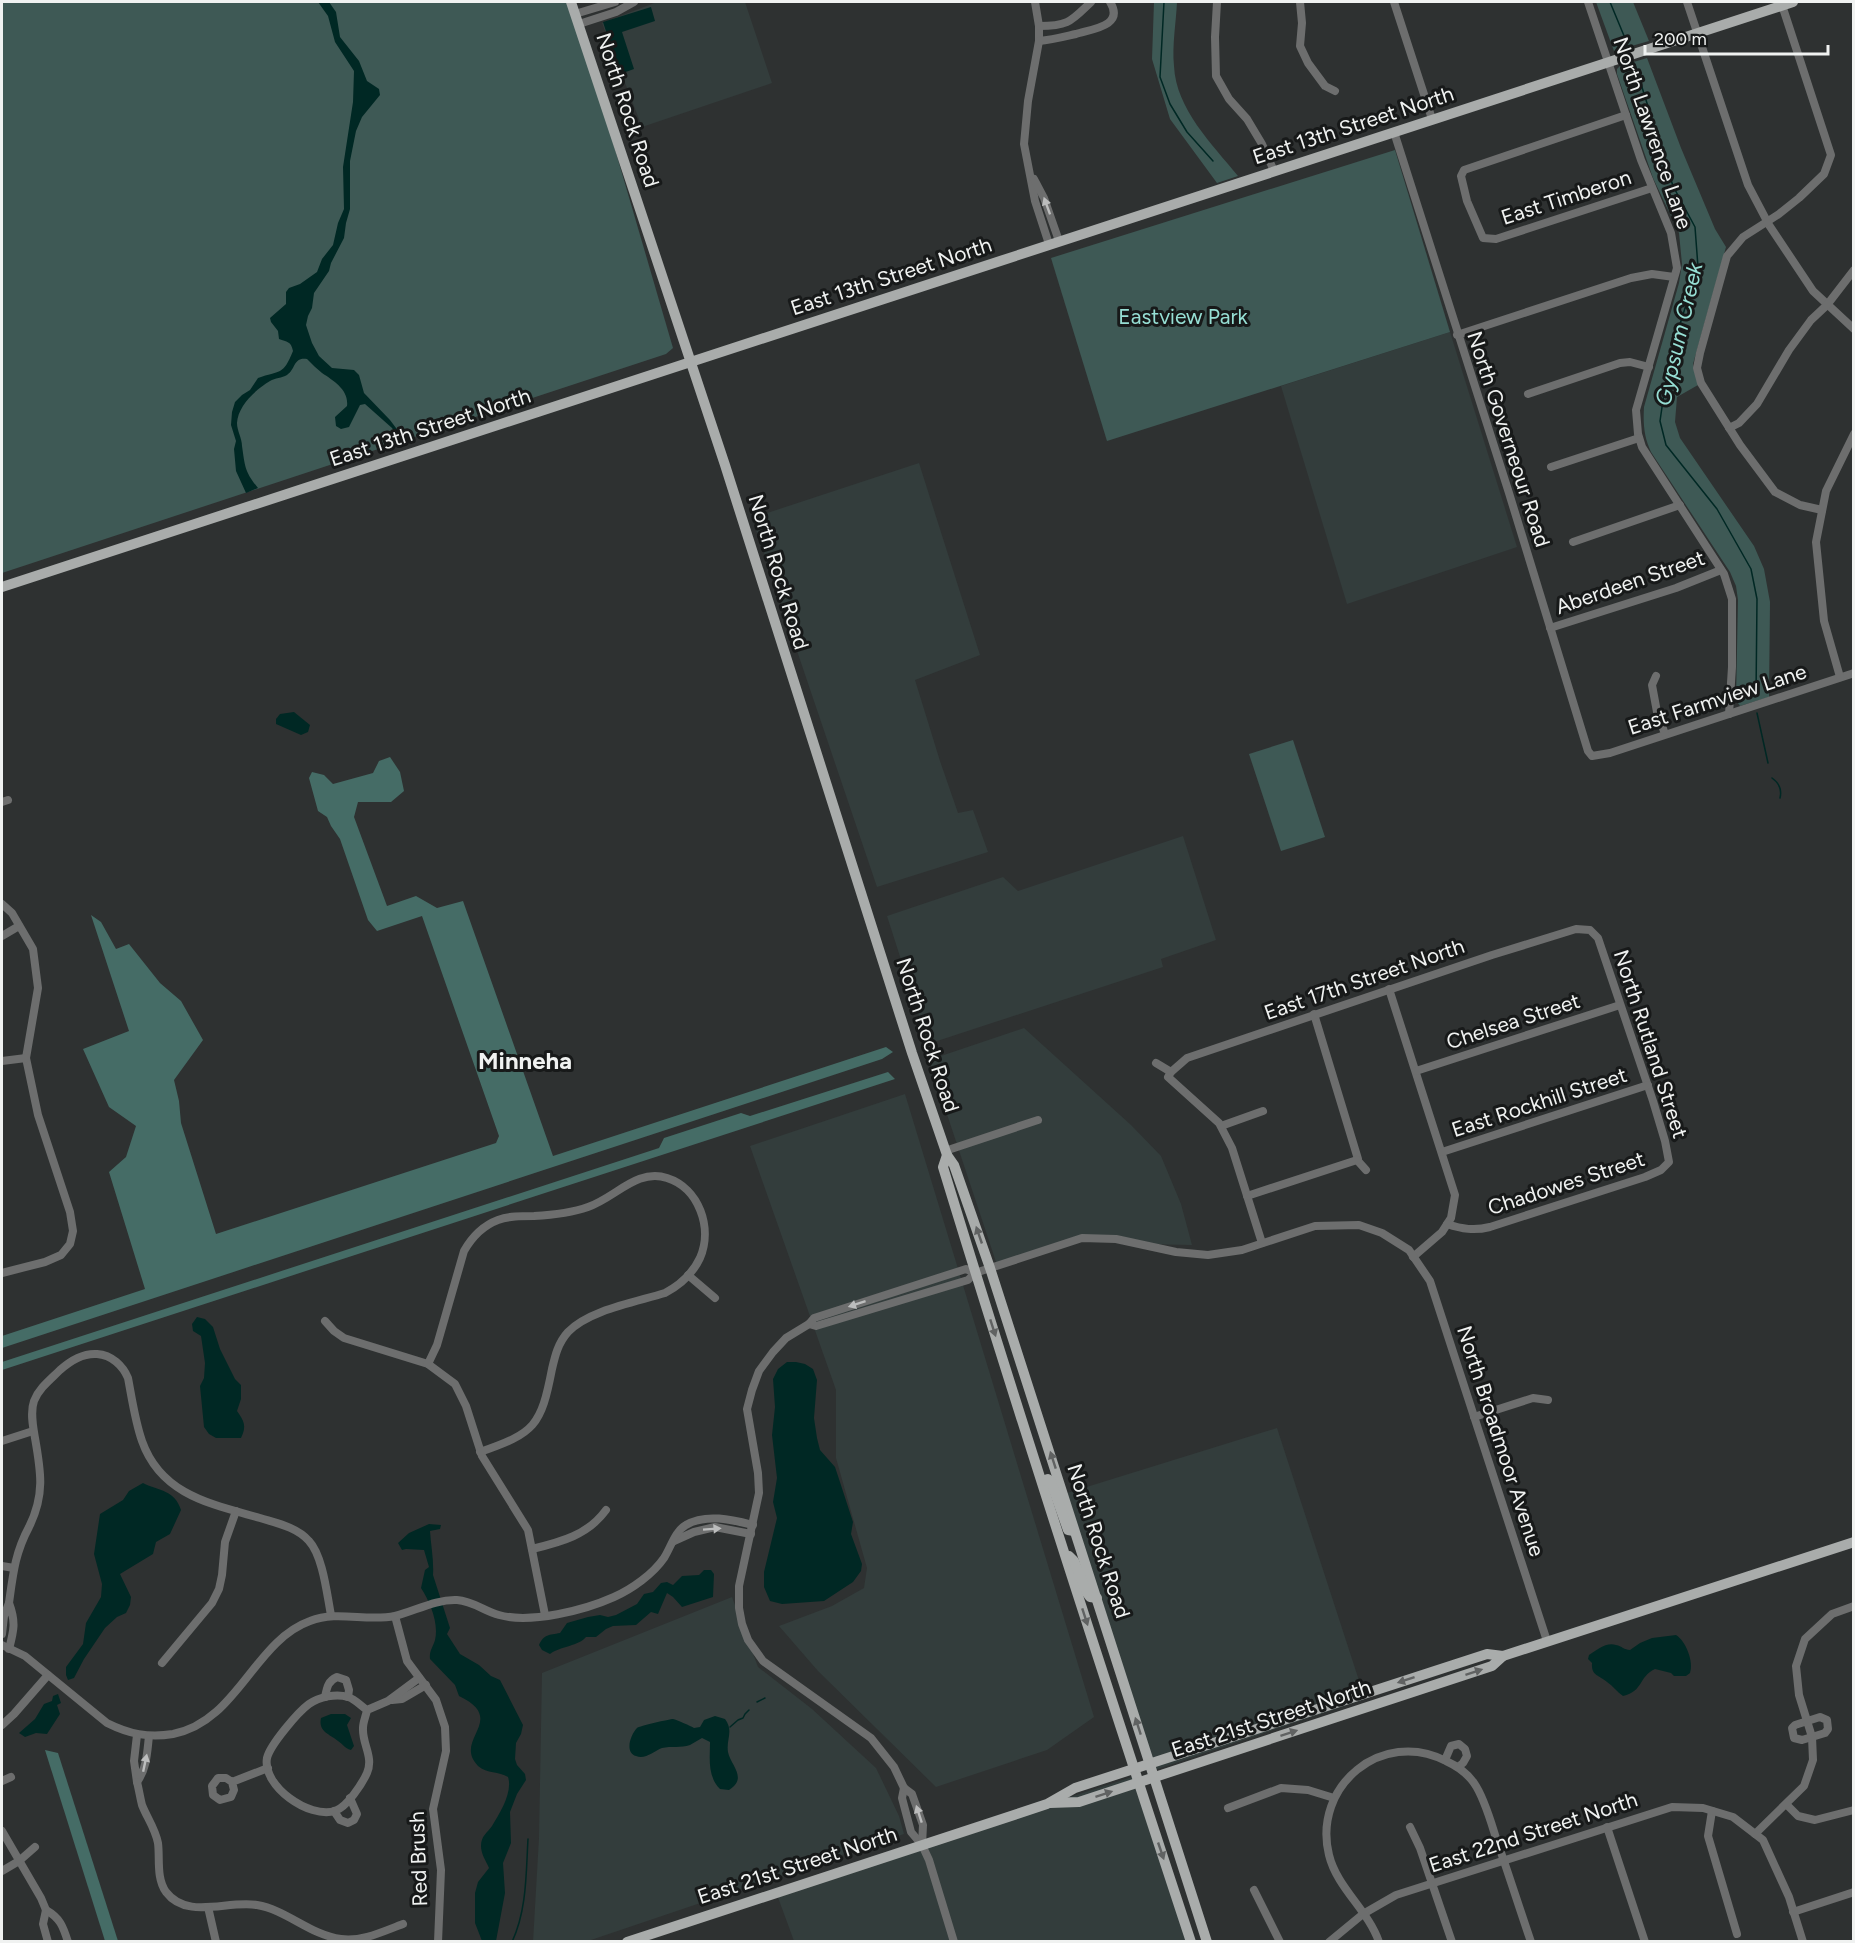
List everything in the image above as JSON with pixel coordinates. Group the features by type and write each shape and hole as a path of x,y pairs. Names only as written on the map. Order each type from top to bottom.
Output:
{"main road":[{"name":"North Rock Road","path":"571,2 691,362 912,1053 946,1153 954,1165 990,1268 1207,1941"},
{"name":"East 13th Street North","path":"2,587 1786,3"},
{"name":"North Rock Road","path":"946,1153 943,1167 975,1272 1137,1783 1191,1941"},
{"path":"1042,1481 1048,1479 1051,1482 1068,1530 1076,1531"},
{"name":"East 21st Street North","path":"1047,1804 1079,1802 1154,1778 1492,1666 1503,1656 1546,1641 1854,1542"},
{"path":"1064,1552 1074,1561 1087,1593 1097,1598"},
{"name":"East 21st Street North","path":"628,1941 1047,1804 1075,1788 1150,1763 1486,1654 1503,1656"}],"street":[{"path":"577,19 615,2"},
{"path":"577,19 616,12 634,2"},
{"path":"1035,2 1039,41 1028,101 1024,144 1035,201 1054,243"},
{"path":"1039,26 1059,25 1072,21 1091,2"},
{"path":"1039,41 1060,39 1099,29 1113,18 1114,10 1110,2"},
{"path":"1217,2 1216,76 1228,99 1246,119 1262,144 1274,171"},
{"path":"1300,2 1302,23 1300,46 1308,63 1325,86 1335,91"},
{"path":"1394,2 1432,119"},
{"name":"North Lawrence Lane","path":"1588,2 1652,188 1671,233 1677,268 1636,410 1639,438 1642,447 1722,570 1732,599 1729,714"},
{"path":"1687,2 1748,185 1767,221 1813,291 1854,329"},
{"path":"1786,3 1831,155 1824,174 1799,198 1743,237 1727,256 1697,368 1701,383 1775,492 1800,505 1822,510"},
{"name":"East Timberon","path":"1626,115 1464,170 1461,176 1472,212 1482,238 1496,239 1652,188"},
{"name":"North Governeour Road","path":"1394,132 1509,493 1575,712 1588,751 1592,756"},
{"path":"1730,428 1739,423 1757,404 1788,350 1854,270"},
{"path":"1457,335 1631,278 1652,274 1674,277"},
{"path":"1528,394 1620,363 1630,362 1649,367"},
{"path":"1840,677 1824,621 1816,542 1826,491 1854,435"},
{"path":"1551,467 1639,438"},
{"path":"1573,542 1680,505"},
{"name":"Aberdeen Street","path":"1550,628 1676,588 1722,570"},
{"name":"East Farmview Lane","path":"1592,756 1610,753 1854,673"},
{"path":"1656,676 1652,685 1665,734"},
{"path":"2,904 12,913 33,949 38,988 26,1058 38,1114 70,1212 73,1231 70,1244 61,1255 45,1262 2,1273"},
{"path":"2,936 19,926"},
{"name":"East 17th Street North","path":"1171,1072 1187,1058 1314,1014 1576,929 1590,930"},
{"name":"North Rutland Street","path":"1590,930 1598,938 1665,1141 1669,1162 1661,1170"},
{"path":"954,1941 929,1860 922,1845 923,1825 912,1794 904,1788 894,1767 871,1738 763,1661 745,1632 739,1608 739,1586 759,1493 759,1473 747,1409 759,1371 786,1338 809,1324 814,1318 966,1269 975,1272 990,1268 1082,1238 1116,1239 1176,1252 1208,1255 1242,1250 1315,1226 1359,1225 1382,1233 1409,1250 1413,1257 1448,1224 1455,1195 1389,989"},
{"name":"Chelsea Street","path":"1416,1071 1620,1005"},
{"path":"1314,1014 1357,1160 1366,1170"},
{"path":"2,1061 26,1058"},
{"path":"1156,1063 1171,1072 1168,1077 1221,1126 1232,1148 1262,1243"},
{"name":"East Rockhill Street","path":"1442,1152 1648,1085"},
{"path":"1221,1126 1263,1111"},
{"path":"946,1153 1038,1120"},
{"path":"1247,1196 1357,1160"},
{"name":"Chadowes Street","path":"1448,1224 1463,1229 1479,1230 1661,1170"},
{"path":"428,1364 437,1345 465,1251 470,1241 487,1225 513,1216 535,1216 579,1210 601,1201 641,1177 667,1178 684,1186 692,1194 702,1213 704,1246 700,1258 688,1275 666,1293 589,1317 568,1332 555,1353 547,1395 534,1423 516,1439 480,1452"},
{"name":"North Broadmoor Avenue","path":"1413,1257 1430,1281 1546,1641"},
{"path":"688,1275 715,1298"},
{"path":"325,1321 344,1338 428,1364 455,1384 462,1395 480,1452 489,1471 528,1530 545,1615"},
{"path":"2,1634 14,1568 21,1542 38,1506 41,1488 41,1471 33,1431 33,1404 44,1386 67,1364 87,1354 103,1355 117,1362 124,1369 143,1443 160,1473 183,1491 207,1503 303,1534 311,1543 323,1577 331,1615"},
{"path":"1473,1417 1533,1398 1548,1400"},
{"path":"2,1441 33,1431"},
{"path":"532,1549 564,1541 577,1535 591,1526 606,1510"},
{"path":"162,1663 213,1603 219,1589 225,1542 236,1511"},
{"path":"9,1603 14,1616 14,1626 5,1647 25,1656 107,1723 137,1735 149,1736 180,1732 208,1718 221,1708 282,1638 305,1622 331,1615 370,1618 395,1616 447,1600 469,1602 499,1615 527,1617 590,1606 628,1589 662,1560 677,1533 686,1525 693,1522 728,1519 752,1529"},
{"path":"2,1566 14,1568"},
{"path":"1803,1941 1789,1897 1763,1840 1755,1834 1804,1786 1813,1760 1812,1737 1799,1695 1797,1666 1805,1639 1832,1614 1854,1606"},
{"name":"Red Brush","path":"395,1616 407,1661 436,1700 446,1740 446,1751 433,1809 441,1870 438,1906 439,1941"},
{"path":"3,1722 14,1714 48,1675"},
{"path":"325,1697 327,1686 337,1677 346,1680 349,1690 348,1697"},
{"path":"367,1710 388,1701 419,1678"},
{"path":"388,1701 402,1699 426,1685"},
{"path":"325,1697 348,1697 367,1710 363,1729 369,1755 368,1771 350,1798 334,1811 320,1812 299,1804 276,1785 268,1768 267,1757 270,1749 309,1704 325,1697"},
{"path":"1820,1717 1827,1720 1828,1730 1812,1737 1797,1740 1792,1728 1820,1717"},
{"path":"137,1735 134,1761 137,1782 142,1804 155,1829 161,1882 165,1891 173,1899 189,1907 259,1905 313,1931 343,1940 360,1938 403,1924"},
{"path":"137,1782 146,1764 149,1736"},
{"path":"1445,1760 1451,1746 1459,1744 1465,1749 1467,1756 1458,1767"},
{"path":"1379,1941 1336,1874 1329,1857 1326,1838 1328,1818 1334,1798 1350,1776 1374,1758 1406,1750 1445,1760 1458,1767 1475,1784 1489,1817 1531,1941"},
{"path":"232,1782 268,1768"},
{"path":"2,1780 11,1777"},
{"path":"1228,1808 1281,1788 1308,1790 1334,1798"},
{"path":"334,1811 340,1820 348,1823 354,1820 357,1814 350,1798"},
{"path":"1787,1805 1798,1816 1815,1820 1854,1810"},
{"name":"East 22nd Street North","path":"1329,1941 1363,1914 1396,1895 1672,1807 1703,1808 1733,1818 1755,1834"},
{"path":"1712,1811 1708,1836 1737,1934"},
{"path":"1410,1827 1433,1883 1452,1941"},
{"path":"1607,1827 1645,1941"},
{"path":"2,1831 35,1886 46,1910 62,1923 68,1941"},
{"path":"2,1871 35,1847"},
{"path":"1254,1890 1280,1941"},
{"path":"1793,1912 1854,1892"},
{"path":"208,1906 216,1941"},
{"path":"46,1910 43,1924 48,1941"}],"shaded area":[{"path":"318,2 329,2 336,12 340,37 359,61 367,81 379,89 380,95 362,117 356,131 350,161 350,209 344,238 329,271 314,293 306,325 319,356 332,368 354,370 359,375 364,393 390,420 405,440 401,443 392,428 365,404 360,405 349,427 341,429 336,426 335,417 347,406 346,395 336,383 307,359 299,360 287,375 272,380 259,389 240,411 237,426 245,464 250,478 258,488 246,493 236,471 234,449 236,441 231,425 235,402 250,390 258,378 280,371 286,365 293,351 291,345 279,339 278,331 270,318 286,304 286,292 289,288 300,284 317,272 322,259 333,245 344,209 343,167 353,102 354,71 335,42 328,16"},
{"path":"657,2 745,2 772,83 642,127 602,23"},
{"path":"651,7 655,21 622,32 634,69 620,74 603,22"},
{"path":"1450,332 1517,547 1347,604 1281,386"},
{"path":"919,463 980,655 915,680 958,813 973,810 988,852 877,887 752,518"},
{"path":"294,712 310,725 308,732 301,735 276,724 276,719 280,714"},
{"path":"390,757 400,772 404,791 391,802 358,802 354,817 387,906 416,896 437,908 463,901 553,1156 886,1047 893,1052 882,1059 2,1348 2,1336 145,1289 109,1172 126,1157 136,1126 109,1107 83,1049 129,1031 91,915 101,922 116,949 129,944 160,983 181,1001 203,1040 174,1080 181,1123 216,1234 496,1143 499,1136 422,916 377,931 368,920 340,839 327,817 318,811 309,778 312,772 324,775 333,784 373,773 379,761"},
{"path":"1183,836 1216,940 1161,959 1163,967 928,1044 887,916 1003,877 1018,891"},
{"path":"1024,1028 1131,1125 1161,1156 1181,1204 1192,1245 1140,1244 1082,1238 997,1265 929,1060"},
{"path":"888,1072 895,1079 2,1370 2,1362 659,1148 664,1138 741,1113 750,1116"},
{"path":"905,1094 1094,1717 1047,1750 936,1787 818,1671 779,1626 832,1606 864,1588 867,1568 836,1458 836,1390 750,1146"},
{"path":"197,1317 205,1319 213,1327 220,1349 235,1379 241,1385 241,1399 237,1411 244,1424 241,1438 216,1438 204,1427 200,1386 204,1378 205,1363 201,1336 193,1331 192,1324"},
{"path":"787,1362 805,1364 813,1369 817,1380 814,1418 820,1450 835,1467 853,1522 851,1534 862,1564 861,1571 853,1582 824,1601 782,1604 770,1601 764,1587 764,1572 777,1518 773,1502 777,1478 772,1435 775,1407 773,1379 778,1369"},
{"path":"1277,1428 1365,1699 1152,1771 1064,1494"},
{"path":"143,1483 171,1495 181,1510 170,1534 156,1542 153,1554 120,1574 131,1597 130,1605 126,1613 117,1617 105,1628 74,1678 68,1680 66,1667 83,1644 86,1623 101,1597 102,1584 94,1554 100,1514 123,1500 129,1491"},
{"path":"429,1524 441,1525 440,1529 430,1531 433,1575 450,1628 447,1634 460,1654 500,1680 523,1725 516,1743 515,1759 525,1774 526,1780 510,1812 511,1843 503,1863 505,1893 496,1941 482,1941 475,1923 475,1893 478,1882 489,1868 482,1852 482,1840 502,1809 509,1783 508,1777 478,1766 472,1756 471,1747 480,1722 479,1713 473,1705 459,1696 455,1685 430,1659 436,1627 430,1606 421,1588 425,1570 429,1567 424,1550 402,1550 398,1543 409,1533"},
{"path":"704,1570 711,1570 714,1574 713,1597 682,1607 667,1593 658,1614 651,1612 636,1625 613,1626 596,1637 586,1637 550,1654 542,1650 539,1645 545,1637 560,1633 567,1623 600,1615 608,1617 616,1615 637,1604 644,1594 653,1592 661,1583 667,1582 673,1585 682,1576 699,1575"},
{"path":"732,1597 758,1667 812,1709 876,1768 899,1816 904,1834 588,1941 533,1942 539,1838 542,1673"},
{"path":"1676,1635 1688,1652 1691,1663 1690,1673 1686,1676 1674,1676 1655,1669 1634,1691 1623,1696 1594,1673 1592,1663 1588,1659 1589,1655 1598,1649 1612,1644 1630,1650 1652,1638"},
{"path":"58,1694 61,1703 57,1705 60,1714 47,1734 36,1733 25,1737 19,1733 35,1719 44,1704 52,1701 53,1696"},
{"path":"331,1714 345,1714 351,1718 347,1725 354,1746 351,1750 321,1727 321,1718"},
{"path":"715,1716 725,1719 729,1727 728,1752 738,1776 735,1785 729,1790 720,1789 716,1784 710,1767 710,1742 702,1738 690,1745 662,1748 643,1757 636,1756 630,1751 631,1738 639,1727 673,1719 694,1728 700,1727 704,1720"},
{"path":"45,1750 58,1753 118,1941 105,1941"},
{"path":"1135,1776 1190,1941 794,1941 776,1892"}],"green space":[{"path":"2,2 572,2 673,348 666,354 2,573"},
{"path":"1154,2 1177,2 1174,58 1176,82 1181,97 1197,125 1238,176 1217,183 1170,119 1152,59"},
{"path":"1596,2 1633,2 1649,41 1614,51"},
{"path":"1647,58 1681,148 1715,229 1726,247 1693,364 1698,385 1677,397 1675,422 1680,438 1754,546 1764,569 1770,602 1769,697 1740,706 1736,700 1738,600 1736,586 1730,572 1651,452 1645,430 1644,407 1679,283 1682,264 1679,233 1653,178 1617,74 1620,66"},
{"name":"Eastview Park","path":"1395,150 1450,332 1107,441 1051,258"},
{"path":"1293,740 1325,837 1281,851 1249,754"}],"waterway":[{"path":"1164,2 1160,77 1170,104 1187,132 1213,161"},
{"name":"Gypsum Creek","path":"1610,2 1627,43"},
{"name":"Gypsum Creek","path":"1635,65 1673,186 1695,227 1698,267 1669,359 1660,421 1666,445 1717,509 1751,569 1757,599 1756,695"},
{"name":"Gypsum Creek","path":"1757,713 1768,763"},
{"name":"Gypsum Creek","path":"1772,778 1779,787 1780,798"},
{"path":"757,1702 765,1698"},
{"path":"730,1727 743,1718 749,1710"},
{"path":"512,1942 521,1917 528,1839"}],"district":[{"name":"Minneha","path":"525,1060"}]}
